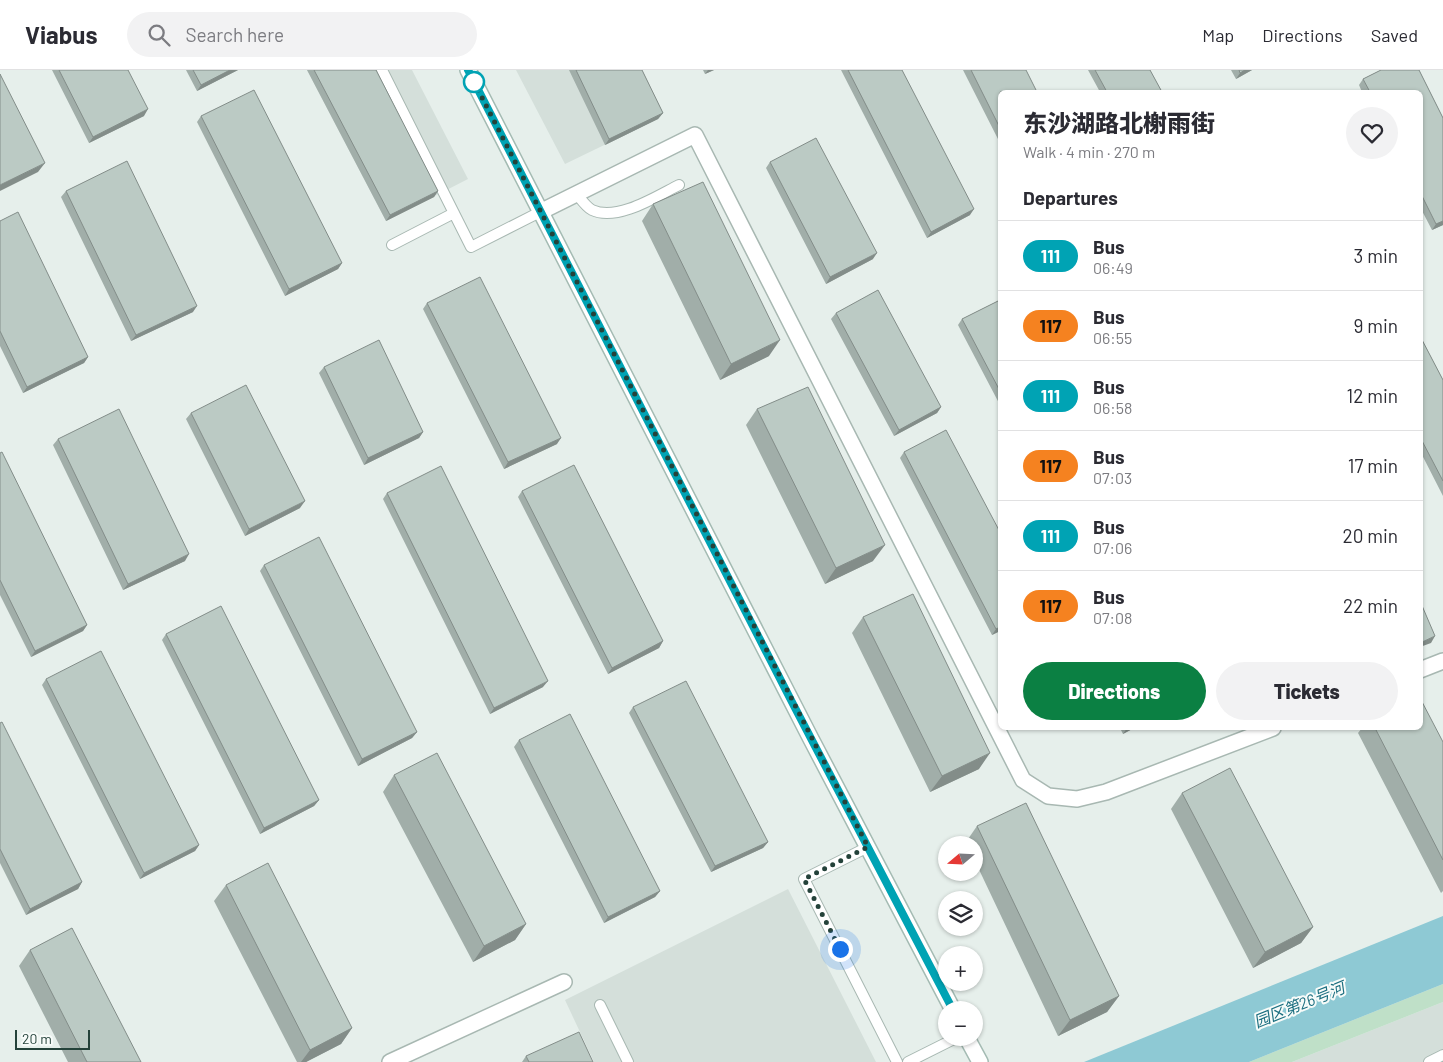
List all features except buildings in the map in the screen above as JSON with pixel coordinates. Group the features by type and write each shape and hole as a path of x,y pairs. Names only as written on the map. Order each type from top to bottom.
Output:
{"street":[{"path":"468,70 948,1001"},
{"path":"540,212 695,135 1023,780 1048,796 1077,799 1106,792 1267,730"},
{"path":"1423,669 1443,661"},
{"path":"390,1062 564,982"},
{"path":"971,1046 980,1062"}],"lane":[{"path":"382,70 471,246 540,212"},
{"path":"576,193 591,210 609,214 630,208 679,185"},
{"path":"392,245 454,213"},
{"path":"868,847 804,879 897,1062"},
{"path":"600,1005 628,1062"},
{"path":"908,1062 940,1046"},
{"path":"1429,1062 1443,1055"}],"shaded area":[{"path":"307,70 412,70 468,179 386,221"},
{"path":"516,70 635,70 658,119 565,164"},
{"path":"788,889 876,1062 594,1062 565,1000"},
{"path":"1443,1002 1443,1062 1292,1062"}],"green space":[{"path":"1443,984 1443,1002 1292,1062 1249,1062"}],"water":[{"name":"园区第26号河","path":"1443,916 1443,984 1249,1062 1084,1062"}],"bus line":[{"name":"111","path":"468,70 793,704 948,1001"}],"route":[{"path":"474,82 868,847 804,879 840,949"}]}
